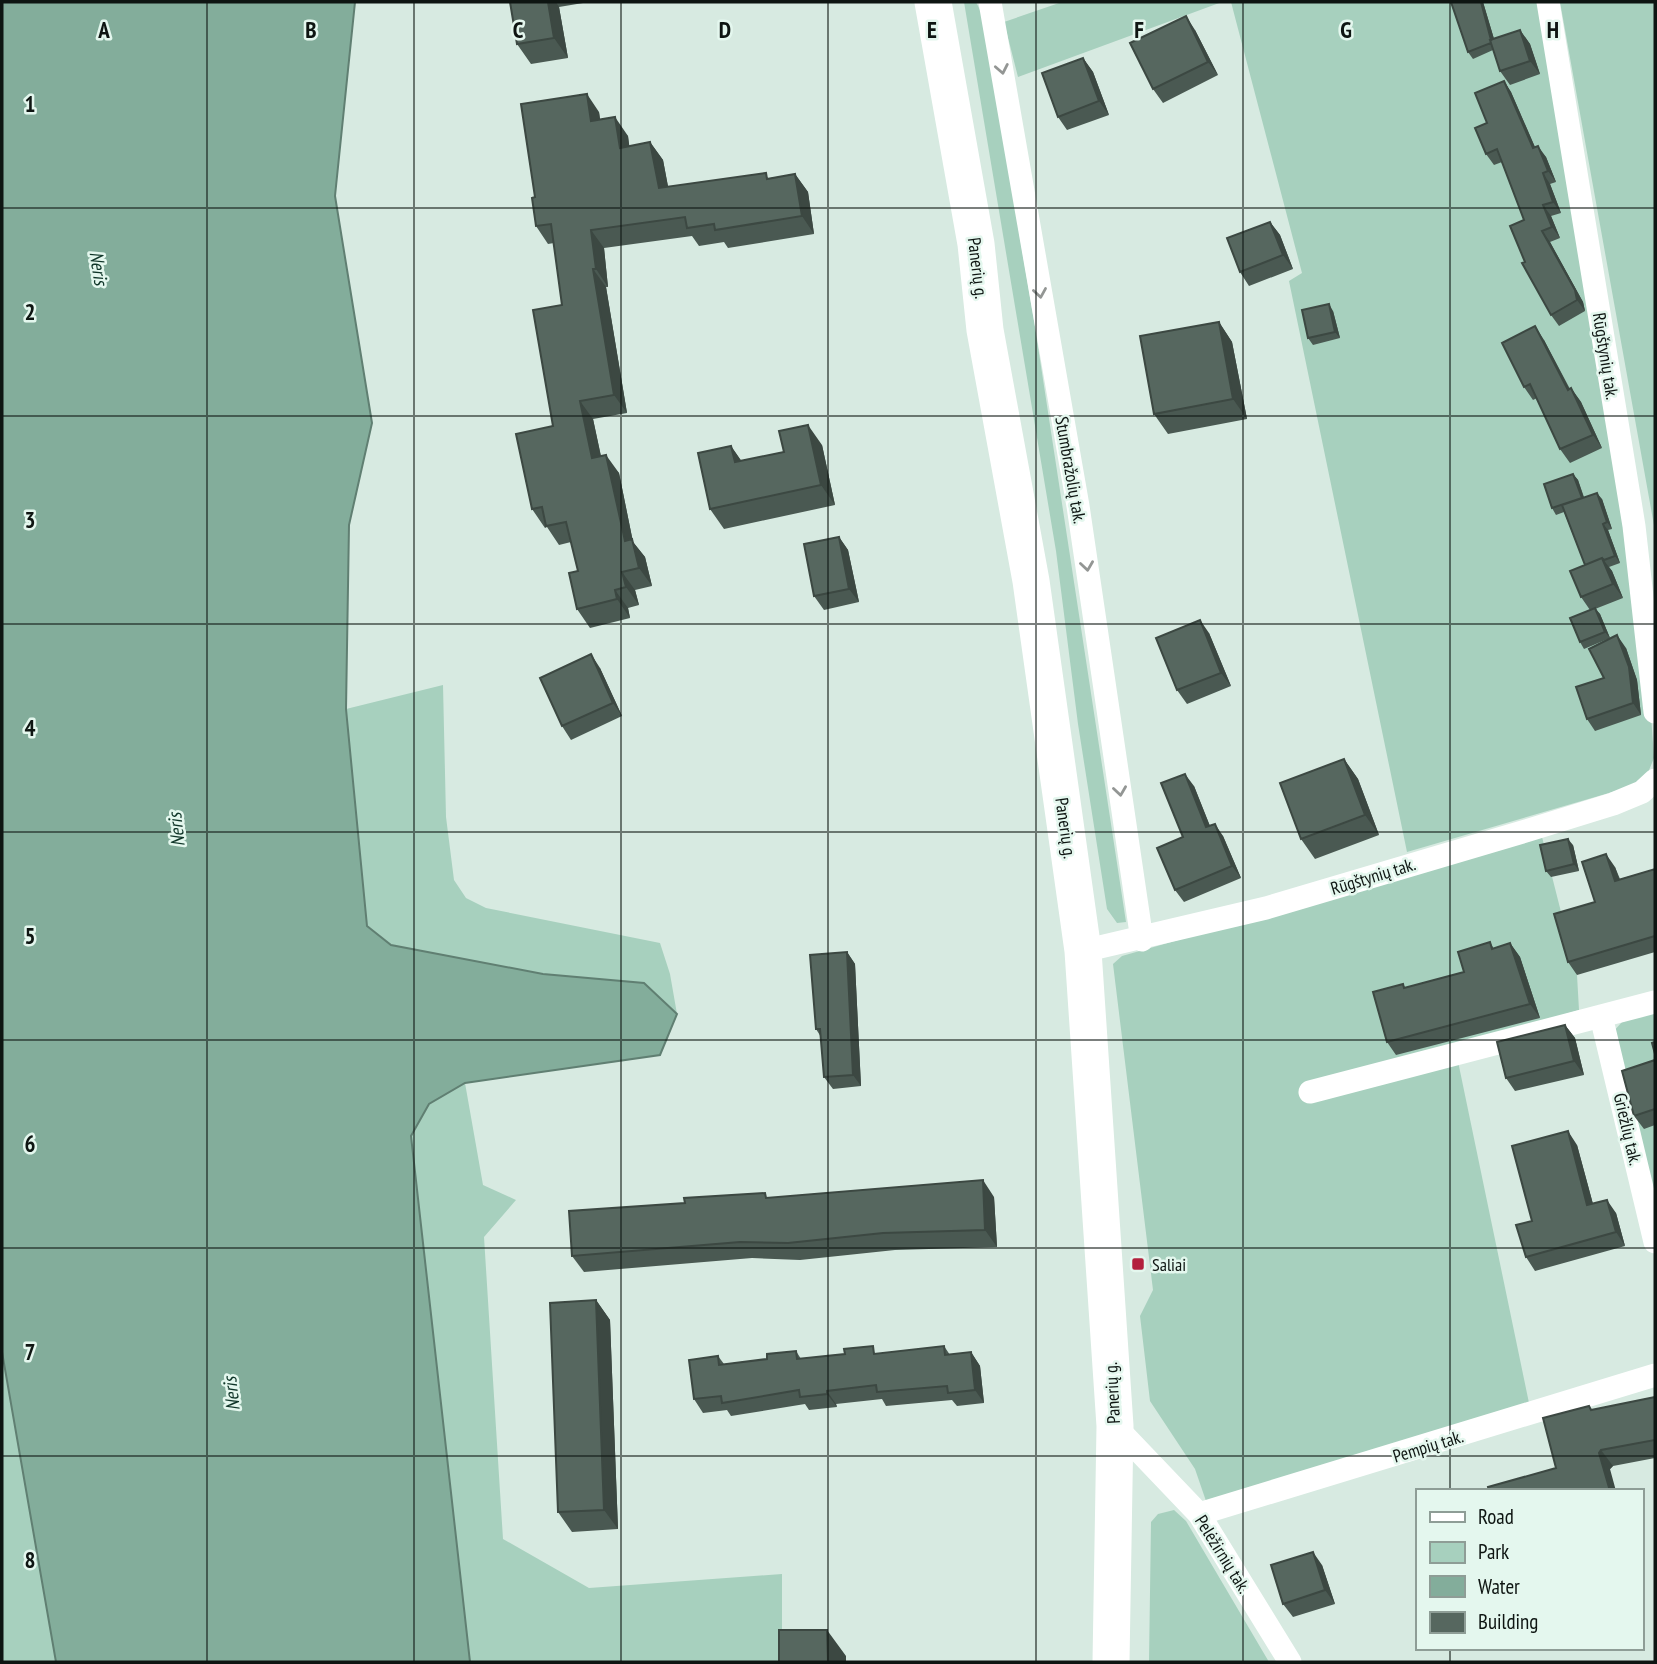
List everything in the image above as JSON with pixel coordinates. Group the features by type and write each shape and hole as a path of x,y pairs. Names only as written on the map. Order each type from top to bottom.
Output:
{"main road":[{"name":"Panerių g.","path":"933,2 976,244 985,330 1031,581 1083,951 1115,1426 1111,1662"}],"street":[{"name":"Stumbražolių tak.","path":"990,2 1078,506 1142,940"},
{"name":"Rūgštynių tak.","path":"1548,2 1634,526 1655,712"},
{"name":"Rūgštynių tak.","path":"1083,951 1142,940 1266,908 1613,804 1642,792 1655,780"},
{"path":"1310,1092 1655,1002"},
{"name":"Griežlių tak.","path":"1601,1016 1655,1242"},
{"name":"Pempių tak.","path":"1199,1514 1655,1375"},
{"name":"Pelėžirnių tak.","path":"1115,1426 1199,1514 1290,1662"}],"green space":[{"path":"964,2 976,2 983,16 1035,327 1126,922 1117,923 1107,909 1078,724 1056,551"},
{"path":"1062,2 1222,2 1018,77 1004,22"},
{"path":"1231,2 1538,2 1649,686 1654,758 1647,775 1633,786 1407,852 1289,281 1302,273"},
{"path":"1560,2 1655,2 1655,531"},
{"path":"443,685 446,817 454,880 466,898 486,908 660,943 670,974 677,1014 644,983 543,974 391,945 367,926 346,709"},
{"path":"1542,837 1577,975 1579,1010 1455,1047 1529,1403 1206,1501 1195,1469 1150,1401 1140,1316 1153,1290 1113,964 1122,956"},
{"path":"1655,1012 1655,1213 1612,1033 1622,1022"},
{"path":"465,1083 483,1185 516,1200 484,1237 503,1539 589,1588 782,1574 782,1662 470,1662 411,1136 429,1104"},
{"path":"2,1352 52,1629 56,1662 2,1662"},
{"path":"1174,1510 1186,1521 1269,1662 1149,1662 1151,1522 1158,1514"}],"water":[{"name":"Neris","path":"2,2 355,2 335,196 372,423 349,525 346,709 367,926 391,945 543,974 644,983 677,1014 660,1055 465,1083 429,1104 411,1136 470,1662 56,1662 2,1352"}],"building":[{"path":"510,2 548,2 554,38 517,44"},
{"path":"1451,2 1481,2 1491,43 1468,52"},
{"path":"1186,16 1208,62 1153,89 1130,43"},
{"path":"1520,30 1530,61 1500,71 1490,40"},
{"path":"1083,58 1099,101 1058,117 1042,73"},
{"path":"1504,81 1533,148 1538,146 1548,171 1543,173 1553,202 1543,205 1552,227 1542,231 1575,290 1577,300 1551,315 1522,263 1525,262 1510,226 1524,220 1497,149 1486,154 1475,128 1487,123 1475,93"},
{"path":"587,94 591,121 615,117 620,148 650,142 659,188 766,173 767,179 795,174 802,216 715,230 714,224 687,228 685,217 591,230 596,269 593,269 614,395 580,401 592,458 606,455 625,541 632,539 639,568 622,572 626,587 615,590 617,599 577,609 569,573 578,571 566,522 546,526 542,507 532,509 516,434 553,426 533,310 562,305 551,224 536,226 532,198 535,197 521,104"},
{"path":"1270,222 1283,255 1240,272 1227,238"},
{"path":"1329,304 1335,332 1308,338 1302,310"},
{"path":"1219,322 1233,399 1154,414 1140,336"},
{"path":"1535,326 1568,390 1571,388 1593,435 1560,449 1530,384 1524,387 1502,343"},
{"path":"808,425 821,485 710,509 698,453 731,446 735,462 784,452 779,431"},
{"path":"1573,474 1582,498 1552,508 1544,484"},
{"path":"1597,493 1607,522 1603,524 1615,556 1585,565 1562,505"},
{"path":"839,537 849,589 814,596 804,544"},
{"path":"1602,558 1613,584 1581,597 1570,571"},
{"path":"1595,608 1605,632 1580,642 1570,618"},
{"path":"1200,620 1221,673 1177,690 1156,638"},
{"path":"1617,635 1629,667 1633,703 1587,719 1576,687 1604,678 1589,649"},
{"path":"591,654 613,703 562,726 540,678"},
{"path":"1344,759 1365,815 1301,839 1280,783"},
{"path":"1185,774 1206,827 1215,824 1232,866 1175,890 1157,848 1183,837 1161,783"},
{"path":"1568,839 1574,864 1546,871 1540,845"},
{"path":"1606,854 1615,881 1655,869 1655,936 1568,962 1554,914 1595,902 1582,862"},
{"path":"1490,942 1492,949 1510,943 1530,1004 1387,1042 1373,992 1403,984 1404,988 1464,972 1458,952"},
{"path":"847,952 853,1075 824,1077 820,1029 816,1029 810,955"},
{"path":"1565,1025 1574,1061 1506,1078 1497,1042"},
{"path":"1655,1060 1655,1109 1634,1116 1622,1071"},
{"path":"1568,1131 1587,1205 1607,1200 1616,1232 1526,1257 1516,1225 1532,1221 1512,1146"},
{"path":"983,1180 985,1230 883,1233 788,1243 740,1242 572,1256 569,1211 685,1203 684,1198 765,1193 766,1198"},
{"path":"596,1300 604,1510 558,1512 550,1303"},
{"path":"873,1346 874,1354 944,1346 945,1355 971,1352 975,1390 948,1393 947,1386 877,1392 876,1385 800,1397 799,1390 722,1403 721,1396 694,1399 689,1360 718,1356 719,1365 767,1359 767,1354 796,1351 797,1359 845,1354 844,1349"},
{"path":"1655,1397 1655,1440 1601,1450 1599,1453 1609,1489 1488,1489 1556,1468 1543,1418 1589,1406 1591,1410"},
{"path":"1313,1552 1325,1590 1283,1604 1271,1565"},
{"path":"779,1630 827,1630 828,1662 779,1662"}],"place":[{"name":"Saliai","path":"1138,1264"}]}
